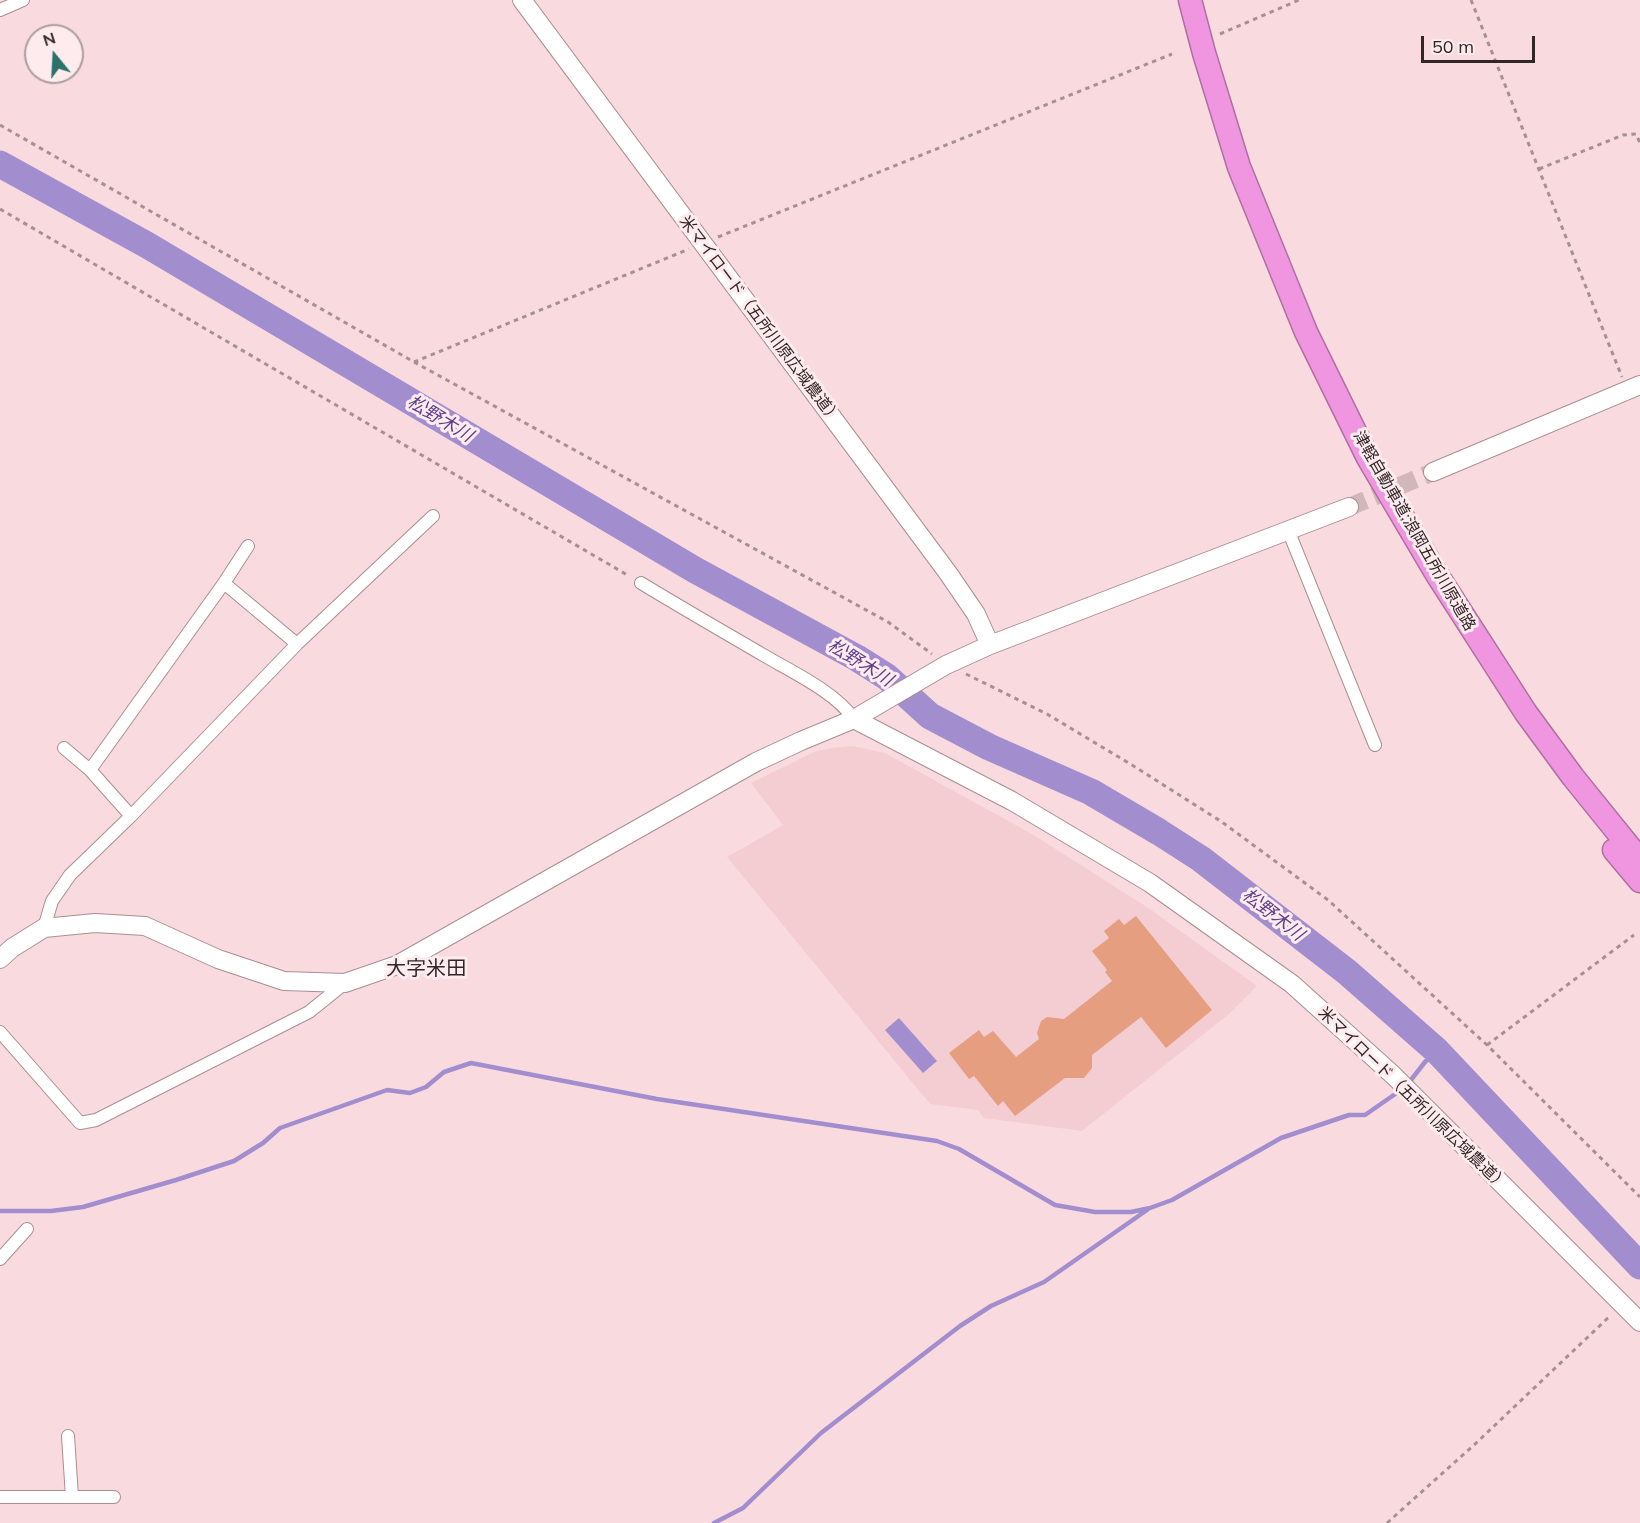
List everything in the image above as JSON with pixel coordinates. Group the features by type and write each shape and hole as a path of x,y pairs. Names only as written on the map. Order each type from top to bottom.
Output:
{"highway":[{"name":"津軽自動車道;浪岡五所川原道路","path":"1190,0 1239,167 1306,332 1368,459 1436,573 1526,713 1573,777 1640,860"},
{"path":"1526,713 1640,845"},
{"path":"1526,713 1567,783 1610,846 1640,881"}],"street":[{"path":"0,9 23,0"},
{"name":"米マイロード（五所川原広域農道）","path":"522,0 948,573 976,614 990,645"},
{"path":"1434,472 1634,388"},
{"path":"0,1032 80,1123 96,1120 309,1012 345,983 397,965 756,762 862,715 941,668 990,645 1349,507"},
{"path":"45,928 52,901 70,875 131,816 297,644 433,516"},
{"path":"1288,530 1375,745"},
{"path":"90,770 248,546"},
{"path":"224,583 297,644"},
{"path":"641,583 818,688 846,708 862,715"},
{"name":"米マイロード（五所川原広域農道）","path":"862,715 1150,883 1292,984 1393,1075 1640,1322"},
{"path":"64,748 90,770 131,816"},
{"path":"0,959 12,948 45,928 95,923 145,926 218,959 284,981 345,983"},
{"path":"0,1259 27,1229"},
{"path":"68,1436 72,1497"},
{"path":"0,1497 114,1497"}],"path":[{"path":"1221,34 1299,0"},
{"path":"1471,0 1539,169 1634,388"},
{"path":"414,362 702,243 1172,54"},
{"path":"0,125 414,362 888,622 941,668 1047,714 1222,822 1328,900 1487,1045 1640,1197"},
{"path":"1539,169 1623,135 1636,134 1640,143"},
{"path":"0,209 641,583"},
{"path":"1487,1045 1634,934"},
{"path":"1387,1523 1473,1446 1622,1304"}],"shaded area":[{"path":"852,746 885,753 1032,834 1147,907 1257,986 1229,1014 1082,1131 984,1118 978,1110 930,1104 727,857 783,825 751,783 814,752"},
{"path":"899,1018 937,1061 923,1073 885,1030"}],"building":[{"path":"1136,916 1212,1010 1166,1048 1141,1017 1092,1055 1092,1068 1084,1078 1065,1078 1015,1116 1003,1101 998,1106 974,1076 969,1079 949,1053 979,1030 984,1037 993,1031 1016,1057 1039,1039 1037,1033 1041,1021 1047,1017 1064,1019 1112,981 1105,972 1107,970 1092,951 1109,938 1104,931 1119,919 1124,925"}],"waterway":[{"name":"松野木川","path":"0,164 147,245 695,570 857,658 887,677 930,716 989,747 1091,792 1201,859 1347,972 1437,1051 1640,1266"},
{"path":"1407,1085 1437,1051"},
{"path":"0,1211 51,1211 83,1207 176,1180 234,1161 263,1143 280,1128 387,1090 410,1093 426,1087 444,1072 471,1063 657,1099 937,1141 959,1149 1055,1205 1095,1212 1131,1212 1172,1200 1281,1138 1349,1115 1365,1115 1401,1090"},
{"path":"714,1523 743,1508 821,1433 960,1326 991,1306 1044,1282 1147,1210"}],"tunnel":[{"path":"1349,507 1433,472"}],"district":[{"name":"大字米田","path":"426,969"}]}
